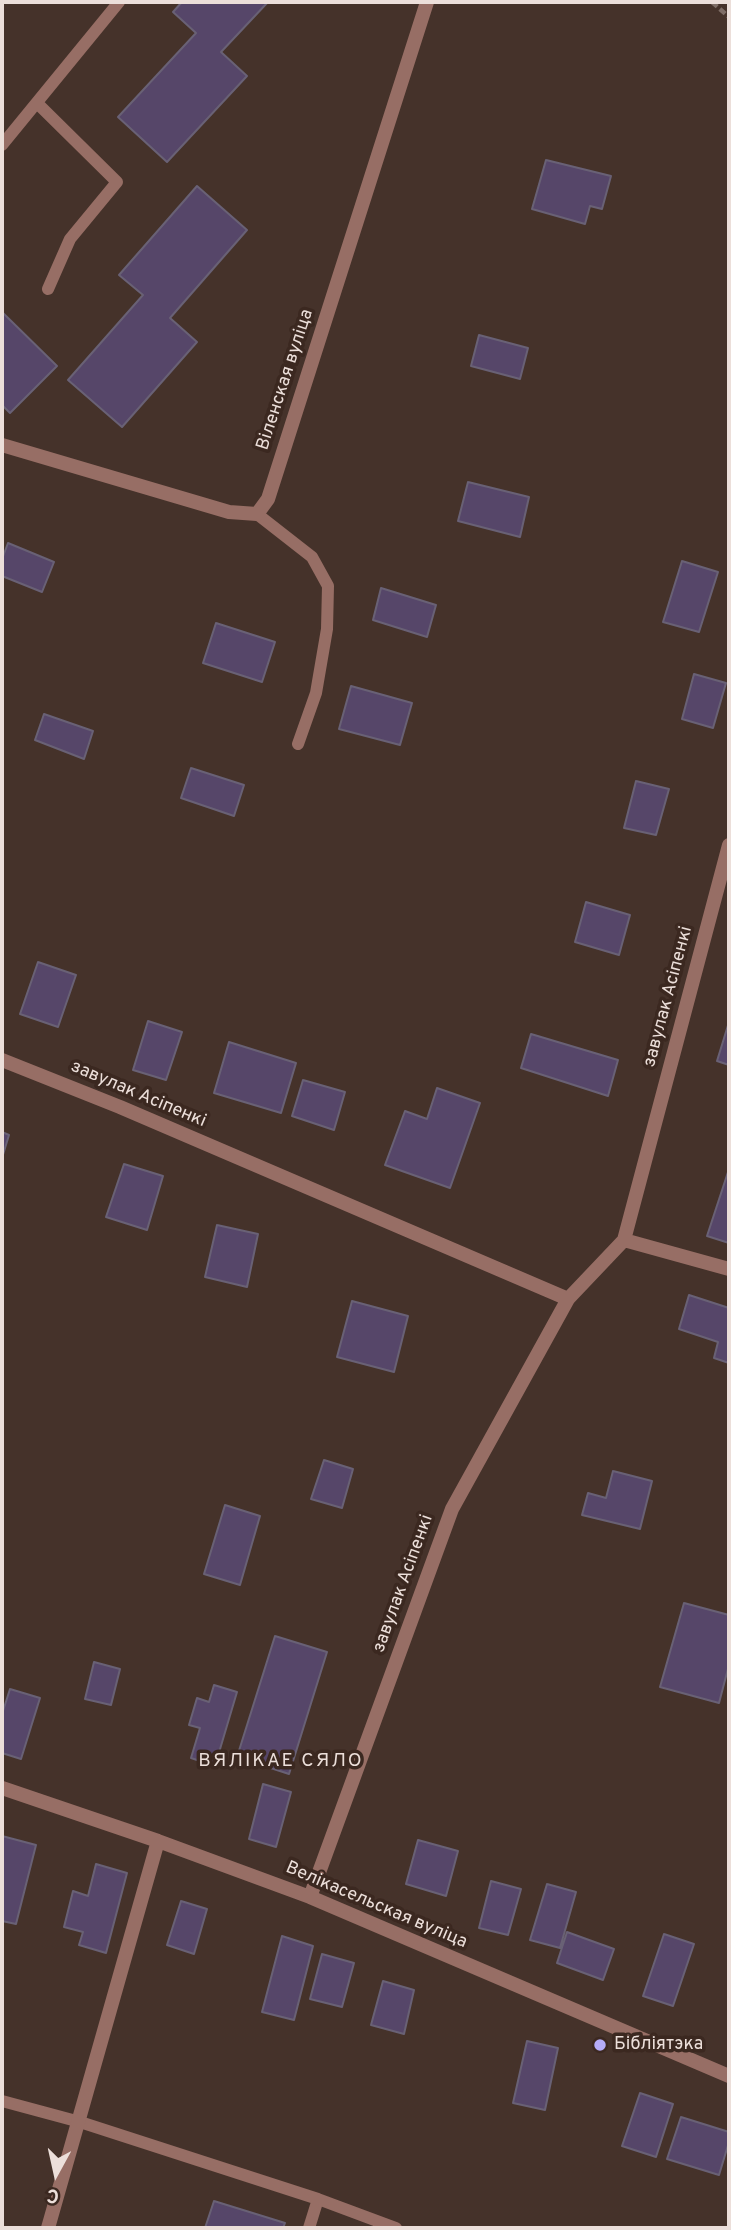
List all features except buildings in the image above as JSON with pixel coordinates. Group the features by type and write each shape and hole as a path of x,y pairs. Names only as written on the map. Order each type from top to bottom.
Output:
{"street":[{"name":"Віленская вуліца","path":"257,514 268,499 427,2"},
{"path":"2,445 229,512 257,514"},
{"name":"завулак Асіпенкі","path":"310,1897 452,1509 568,1299 624,1240 729,845"},
{"name":"завулак Асіпенкі","path":"2,1060 120,1107 568,1299"},
{"path":"624,1240 729,1269"},
{"name":"Велікасельская вуліца","path":"2,1788 310,1897 729,2076"},
{"path":"48,2228 158,1842"}],"lane":[{"path":"2,145 118,2"},
{"path":"37,104 117,182 70,239 48,289"},
{"path":"257,514 312,557 328,586 327,629 316,693 298,744"},
{"path":"2,2101 80,2122 318,2199 396,2228"},
{"path":"309,2228 318,2199"}],"path":[{"path":"712,2 729,17"}],"place":[{"name":"Бібліятэка","path":"600,2045"}],"district":[{"name":"ВЯЛІКАЕ СЯЛО","path":"281,1762"}]}
